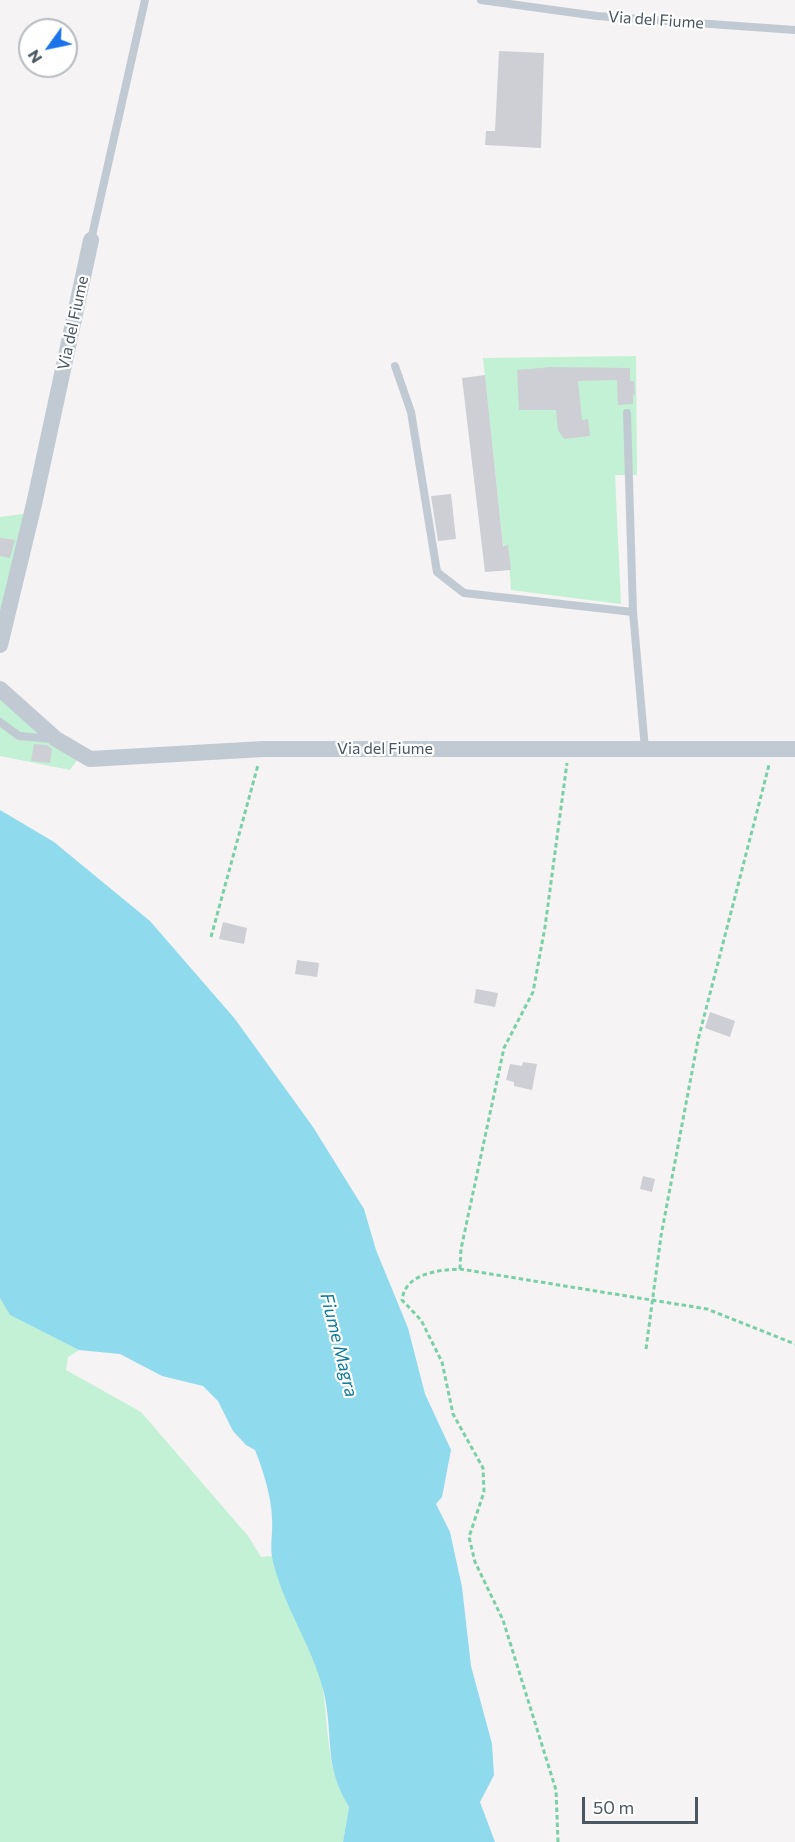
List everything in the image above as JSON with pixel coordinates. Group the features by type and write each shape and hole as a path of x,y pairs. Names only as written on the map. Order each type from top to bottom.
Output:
{"street":[{"name":"Via del Fiume","path":"0,645 34,504 91,240"},
{"name":"Via del Fiume","path":"0,689 56,739 90,759 263,749 795,749"}],"lane":[{"name":"Via del Fiume","path":"91,240 145,0"},
{"name":"Via del Fiume","path":"481,0 597,16 795,30"},
{"path":"395,366 411,412 437,572 464,593 633,612"},
{"path":"627,413 633,612 645,749"},
{"path":"0,722 19,736 56,739"}],"path":[{"path":"211,937 263,749"},
{"path":"460,1269 461,1249 496,1078 511,1030 533,992 545,927 569,749"},
{"path":"646,1349 661,1236 698,1040 738,876 773,749"},
{"path":"558,1842 556,1790 503,1620 475,1562 469,1538 484,1492 483,1468 453,1414 442,1362 421,1320 402,1300 403,1292 421,1275 460,1269 707,1309 795,1344"}],"green space":[{"path":"636,356 637,475 615,475 621,604 511,590 508,546 503,545 483,358"},
{"path":"30,513 0,630 0,517"},
{"path":"0,693 80,756 70,770 0,756"},
{"path":"0,1298 11,1315 79,1350 68,1357 66,1370 141,1412 248,1536 261,1557 272,1556 289,1605 311,1648 319,1670 331,1758 340,1791 349,1807 343,1842 0,1842"}],"water":[{"name":"Fiume Magra","path":"0,810 54,842 150,921 235,1019 313,1127 364,1209 376,1250 408,1328 425,1394 451,1450 442,1497 436,1504 450,1532 462,1587 471,1666 492,1744 494,1775 480,1802 495,1842 343,1842 349,1807 341,1792 332,1764 324,1693 313,1659 277,1575 271,1552 270,1503 264,1475 255,1450 246,1445 233,1431 218,1401 203,1386 162,1376 120,1354 79,1350 10,1315 0,1298"}],"building":[{"path":"499,51 544,53 541,148 485,145 486,131 495,131"},
{"path":"551,367 630,368 630,381 634,381 633,404 618,405 617,380 578,381 582,420 588,419 590,436 564,439 558,430 556,410 519,410 517,370"},
{"path":"485,375 503,546 508,545 511,570 485,572 462,378"},
{"path":"451,494 456,539 438,541 431,496"},
{"path":"0,538 15,540 10,558 0,556"},
{"path":"34,744 47,745 52,749 50,763 31,761"},
{"path":"223,922 247,928 244,944 219,939"},
{"path":"297,960 319,963 317,977 295,974"},
{"path":"476,989 498,993 495,1007 474,1003"},
{"path":"710,1012 735,1021 730,1037 705,1028"},
{"path":"523,1062 537,1064 532,1090 514,1086 514,1082 506,1080 510,1064 522,1066"},
{"path":"643,1176 655,1179 652,1192 640,1189"}]}
